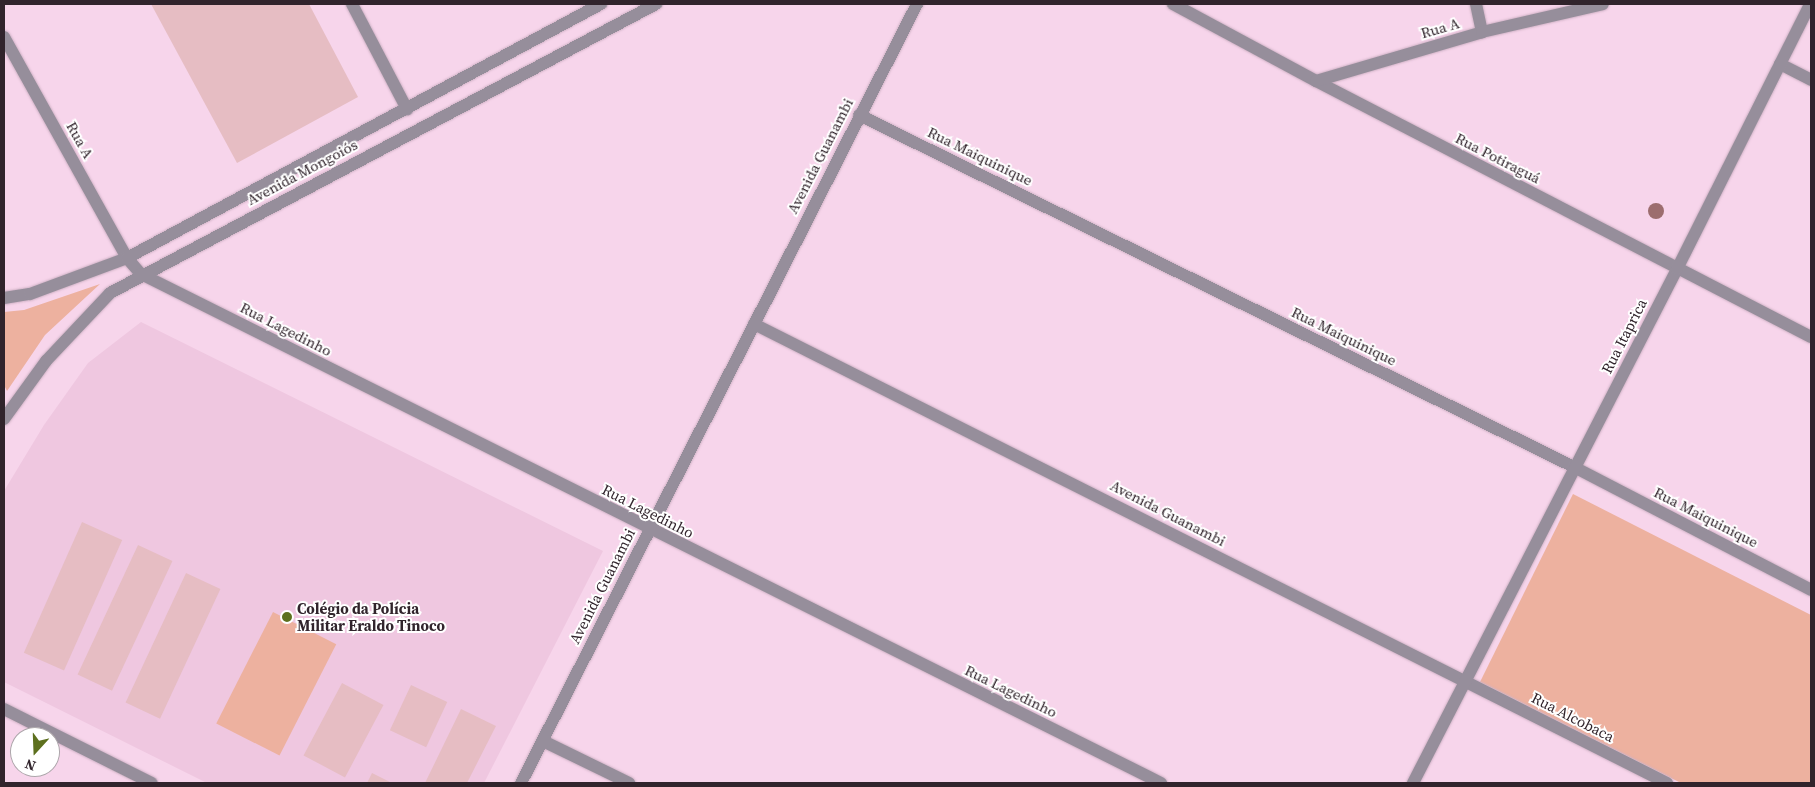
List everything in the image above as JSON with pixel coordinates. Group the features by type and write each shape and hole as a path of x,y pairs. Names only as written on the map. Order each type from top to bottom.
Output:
{"street":[{"path":"352,4 407,109"},
{"name":"Avenida Mongoiós","path":"4,298 30,294 128,258 601,4"},
{"name":"Avenida Mongoiós","path":"4,419 76,325 110,293 140,274 656,4"},
{"name":"Avenida Guanambi","path":"521,783 917,4"},
{"name":"Rua Potiraguá","path":"1173,4 1316,81 1811,337"},
{"path":"1476,4 1482,32"},
{"name":"Rua A","path":"1316,81 1482,32 1603,4"},
{"name":"Rua Itaprica","path":"1464,680 1678,269 1810,4"},
{"name":"Rua A","path":"4,37 128,258"},
{"path":"1780,64 1811,80"},
{"name":"Rua Maiquinique","path":"859,115 1574,467 1811,590"},
{"name":"Rua Lagedinho","path":"128,258 140,274 649,530 1161,783"},
{"name":"Avenida Guanambi","path":"754,324 1464,680"},
{"path":"1413,783 1464,680"},
{"name":"Rua Alcobaca","path":"1464,680 1667,783"},
{"path":"4,709 152,783"},
{"path":"543,740 629,783"}],"shaded area":[{"path":"100,284 45,335 7,391 4,385 4,312 24,310"},
{"name":"Colégio da Polícia Militar Eraldo Tinoco","path":"141,322 603,551 484,783 207,783 4,682 4,491 44,425 88,363"},
{"path":"1573,494 1811,615 1811,783 1681,783 1480,682"},
{"path":"273,612 336,644 280,756 216,723"}],"building":[{"path":"151,4 309,4 358,97 237,163"},
{"path":"82,522 122,540 64,671 24,653"},
{"path":"138,545 172,561 112,691 78,675"},
{"path":"186,573 220,589 160,719 126,703"},
{"path":"342,683 383,705 345,777 304,755"},
{"path":"411,685 447,702 426,747 390,730"},
{"path":"461,709 496,726 467,783 425,783"},
{"path":"372,773 392,783 367,783"}],"place":[{"name":"Colégio da Polícia Militar Eraldo Tinoco","path":"287,617"}]}
